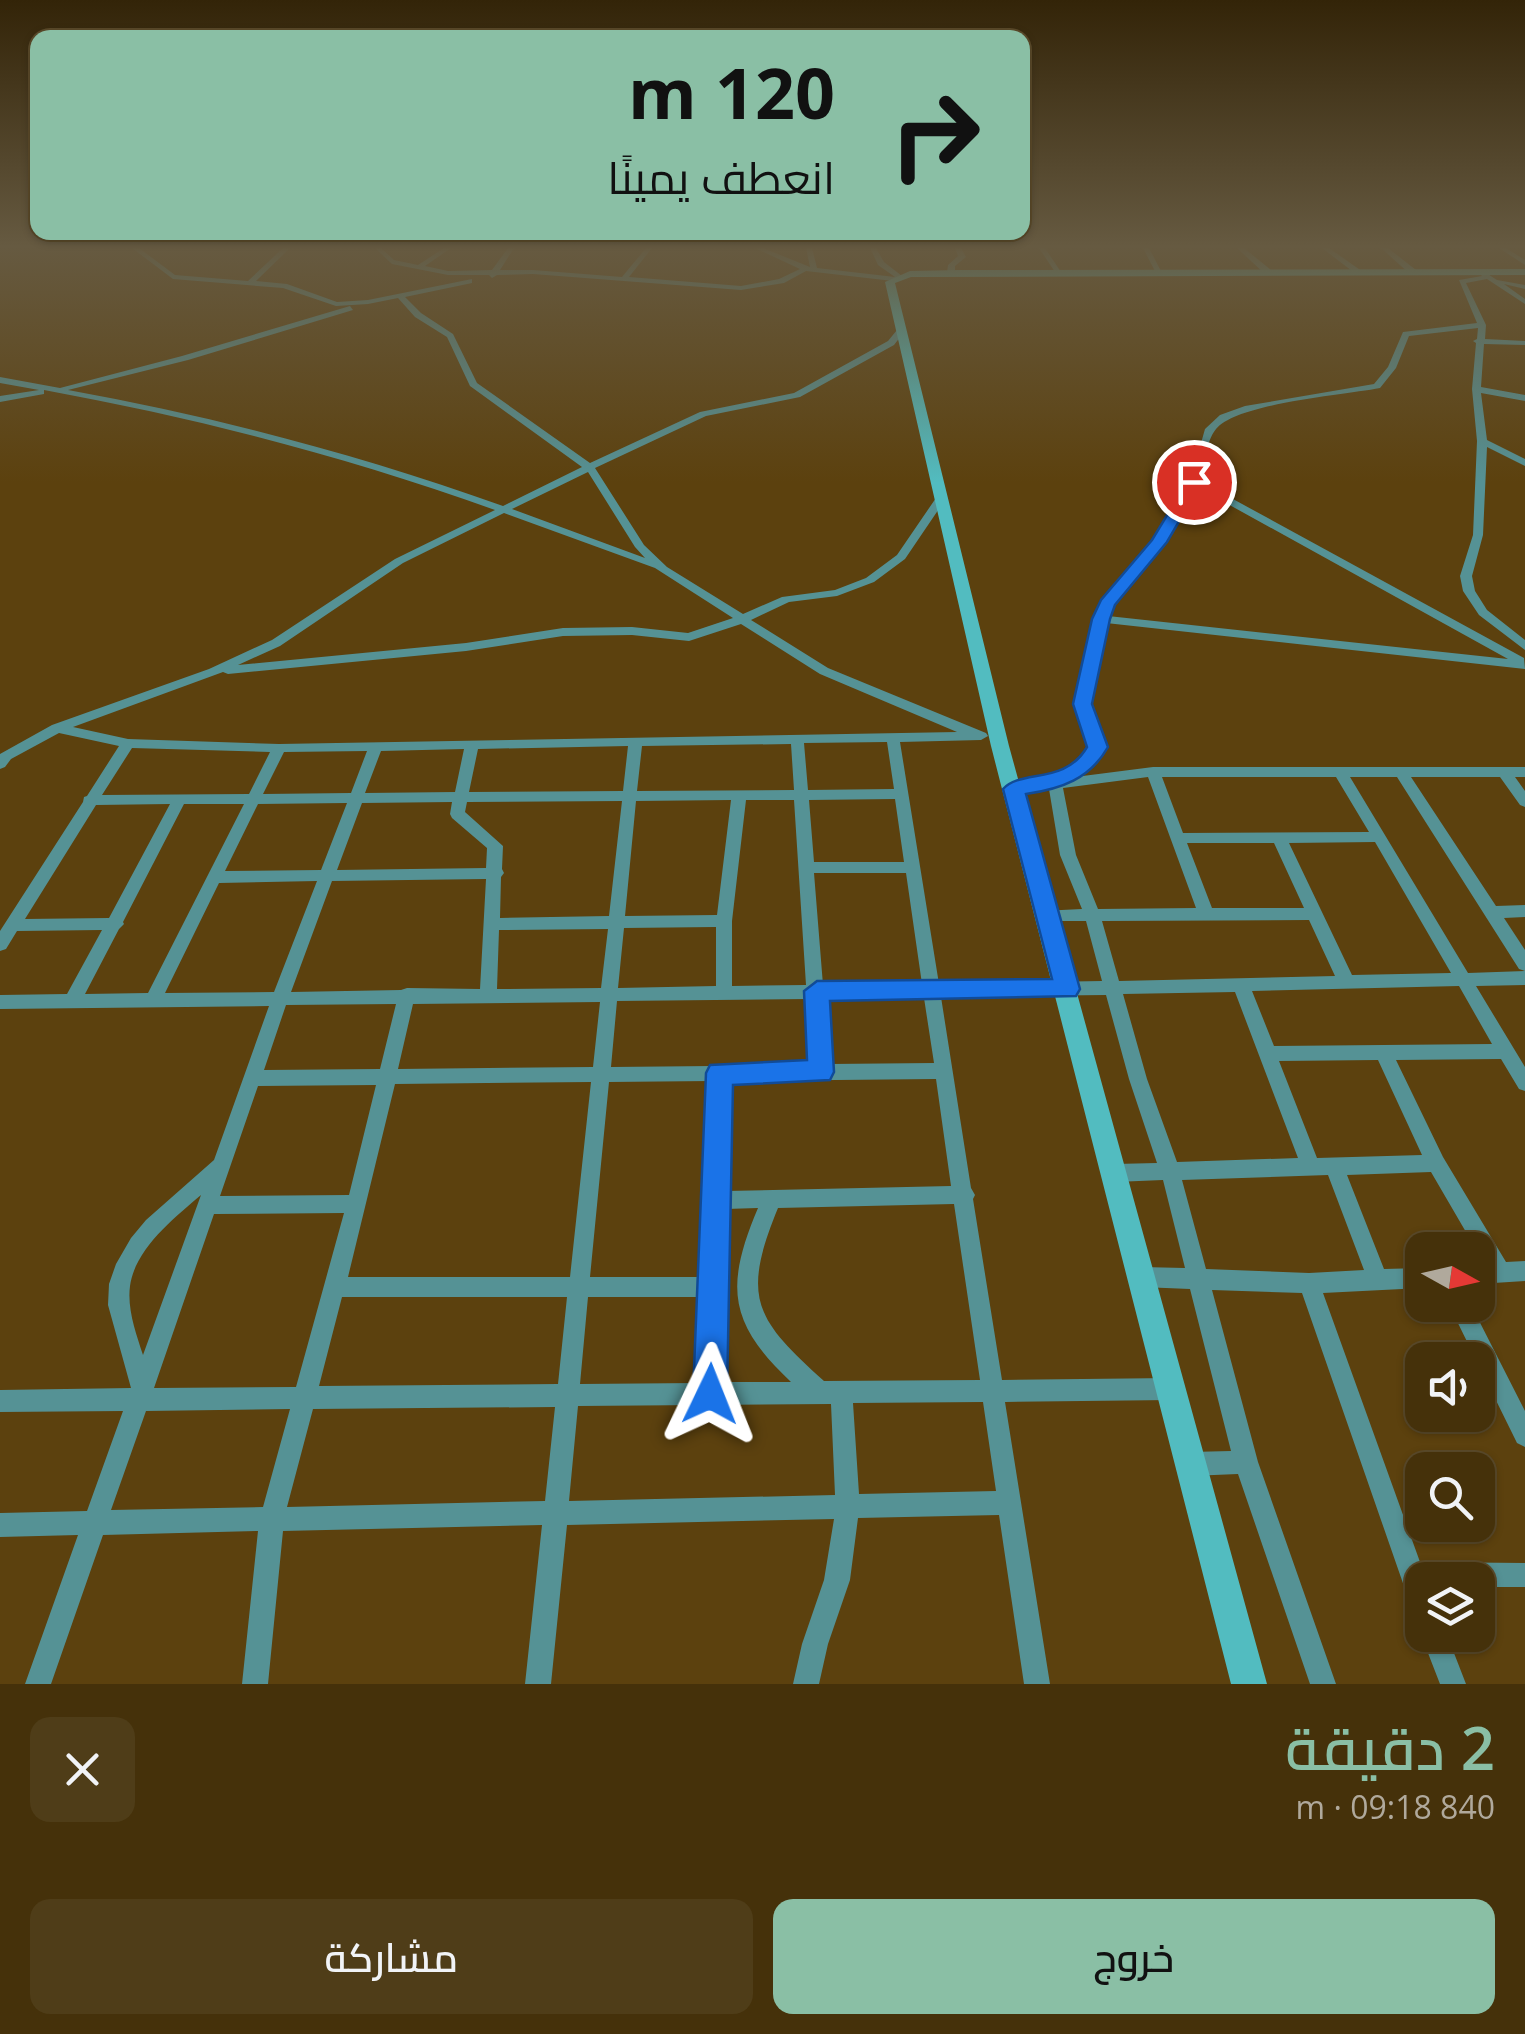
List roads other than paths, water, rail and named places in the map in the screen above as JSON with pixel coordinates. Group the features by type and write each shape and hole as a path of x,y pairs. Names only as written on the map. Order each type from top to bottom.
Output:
{"street":[{"path":"0,399 184,358 287,327"},
{"path":"436,327 450,336 473,384 590,469 640,547 663,569 824,671 1000,746"},
{"path":"900,327 1000,746 1248,1684"},
{"path":"1055,783 1090,761 1098,747 1082,704 1101,619 1107,604 1159,542 1194,482 1208,432 1223,418 1248,408 1370,390 1392,368 1406,334 1469,327"},
{"path":"1482,327 1477,341 1476,389 1482,442 1478,535 1466,576 1469,591 1483,612 1525,646"},
{"path":"0,764 6,756 57,728 212,672 276,644 399,561 501,509 702,414 797,395 891,343 900,332"},
{"path":"1477,341 1525,344"},
{"path":"0,380 248,431 377,466 663,569"},
{"path":"1476,389 1525,398"},
{"path":"1482,442 1525,463"},
{"path":"1194,482 1525,664"},
{"path":"212,672 466,647 563,632 632,630 689,637 743,620 786,599 837,593 870,580 901,557 942,497"},
{"path":"1101,619 1525,664"},
{"path":"57,728 128,743 280,748 981,736"},
{"path":"892,738 1037,1684"},
{"path":"798,739 821,1072"},
{"path":"0,945 88,800 128,743"},
{"path":"538,1684 635,743"},
{"path":"472,745 457,814 496,846 488,993"},
{"path":"38,1684 281,996 376,746"},
{"path":"153,1000 280,748"},
{"path":"1340,771 1525,1083"},
{"path":"1014,789 1153,772 1525,772"},
{"path":"1153,772 1206,914"},
{"path":"1504,772 1525,802"},
{"path":"1403,774 1525,964"},
{"path":"1055,783 1068,854 1092,914 1111,987 1170,1170 1246,1462 1323,1684"},
{"path":"88,800 903,794"},
{"path":"724,993 724,921 739,796"},
{"path":"72,1002 180,799"},
{"path":"1180,838 1378,836"},
{"path":"1279,838 1347,983"},
{"path":"806,868 914,868"},
{"path":"214,877 496,874"},
{"path":"1492,912 1525,911"},
{"path":"1047,915 1314,914"},
{"path":"492,924 724,921"},
{"path":"12,925 116,924"},
{"path":"0,1002 488,993 1067,989 1525,978"},
{"path":"1241,984 1310,1165"},
{"path":"255,1684 272,1518 357,1204 407,995"},
{"path":"1269,1054 1506,1051"},
{"path":"1384,1054 1436,1162 1501,1272"},
{"path":"254,1078 943,1071"},
{"path":"710,1394 720,1073"},
{"path":"1115,1172 1436,1162"},
{"path":"141,1394 118,1302 123,1273 145,1238 223,1163"},
{"path":"1334,1165 1378,1280"},
{"path":"716,1200 965,1195"},
{"path":"772,1198 754,1238 744,1288 752,1325 772,1350 830,1393 849,1505 836,1581 812,1646 806,1684"},
{"path":"209,1205 357,1204"},
{"path":"1495,1273 1525,1270"},
{"path":"1141,1277 1310,1283 1405,1279"},
{"path":"1310,1283 1408,1562"},
{"path":"335,1287 713,1288"},
{"path":"1471,1322 1514,1392 1525,1436"},
{"path":"0,1401 141,1394 305,1398 1171,1389"},
{"path":"1190,1464 1246,1462"},
{"path":"0,1525 1010,1504"},
{"path":"1495,1574 1525,1574"},
{"path":"1441,1652 1453,1684"}]}
